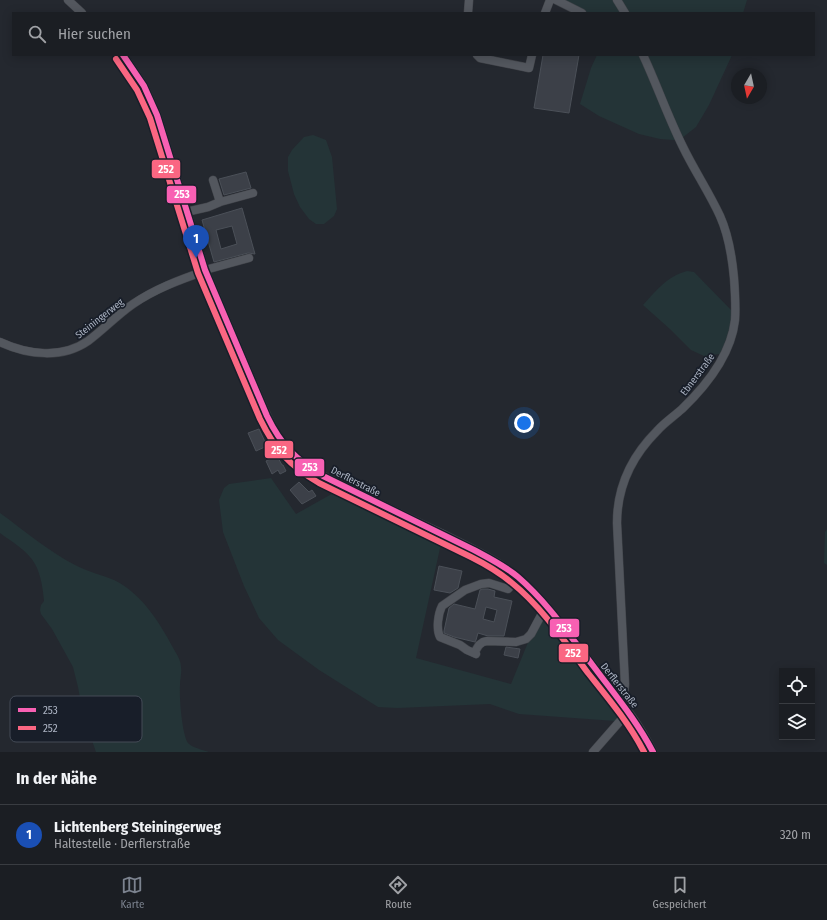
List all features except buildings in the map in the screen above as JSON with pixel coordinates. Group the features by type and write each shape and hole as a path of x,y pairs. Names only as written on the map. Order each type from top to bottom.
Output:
{"street":[{"path":"68,0 81,12"},
{"path":"468,12 469,0"},
{"path":"545,12 550,0"},
{"path":"556,0 580,12"},
{"path":"617,0 624,12"},
{"name":"Derflerstraße","path":"124,56 144,86 155,109 205,271 262,404 276,432 288,449 305,464 331,480 480,552 518,578 546,606 620,701 648,741 653,752"},
{"path":"478,56 480,58 529,68 532,56"},
{"name":"Ebnerstraße","path":"620,701 624,694 625,684 617,523 618,502 622,484 630,467 649,440 662,426 688,403 710,378 726,352 730,342 735,315 731,254 724,227 678,138 643,56"},
{"path":"214,180 220,202"},
{"path":"186,212 253,193"},
{"name":"Steiningerweg","path":"0,342 22,350 42,353 59,353 71,350 88,340 122,312 143,298 180,279 249,258"},
{"path":"518,578 508,589 489,583 480,584 465,590 442,606 438,628 440,637 475,653 483,642 516,642 526,639 531,634 546,606"},
{"path":"593,752 628,712"}],"shaded area":[{"path":"561,0 747,0 743,12 583,12"},
{"path":"597,56 732,56 709,105 696,127 682,138 674,140 660,139 639,134 599,116 580,104 591,68"},
{"path":"313,135 326,140 332,157 337,209 334,216 324,224 316,224 309,219 300,207 294,194 288,171 288,157 292,150 304,137"},
{"path":"687,271 694,272 732,311 728,333 720,354 704,356 691,350 643,305 668,280"},
{"path":"271,478 296,514 337,491 356,497 442,539 416,658 511,684 542,608 621,709 629,722 519,714 490,704 398,708 378,707 319,670 278,640 259,618 244,586 223,532 219,500 224,488 229,484"},
{"path":"0,513 37,541 67,560 82,568 114,580 134,593 157,621 180,661 180,690 184,734 189,744 193,747 209,752 96,752 92,742 142,742 142,696 80,696 73,667 52,629 41,614 41,605 44,601 37,568 32,559 24,551 0,533"},
{"path":"827,529 827,565 824,563 825,532"}],"transit line":[{"name":"253","path":"124,56 144,86 157,115 205,270 267,416 284,444 297,458 323,476 474,550 518,577 549,609 567,632 625,708 653,752"},
{"name":"252","path":"116,59 137,90 150,118 198,273 260,419 271,440 284,456 309,477 487,565 523,592 553,625 618,711 644,752"}],"place":[{"name":"Lichtenberg Steiningerweg","path":"196,258"}]}
